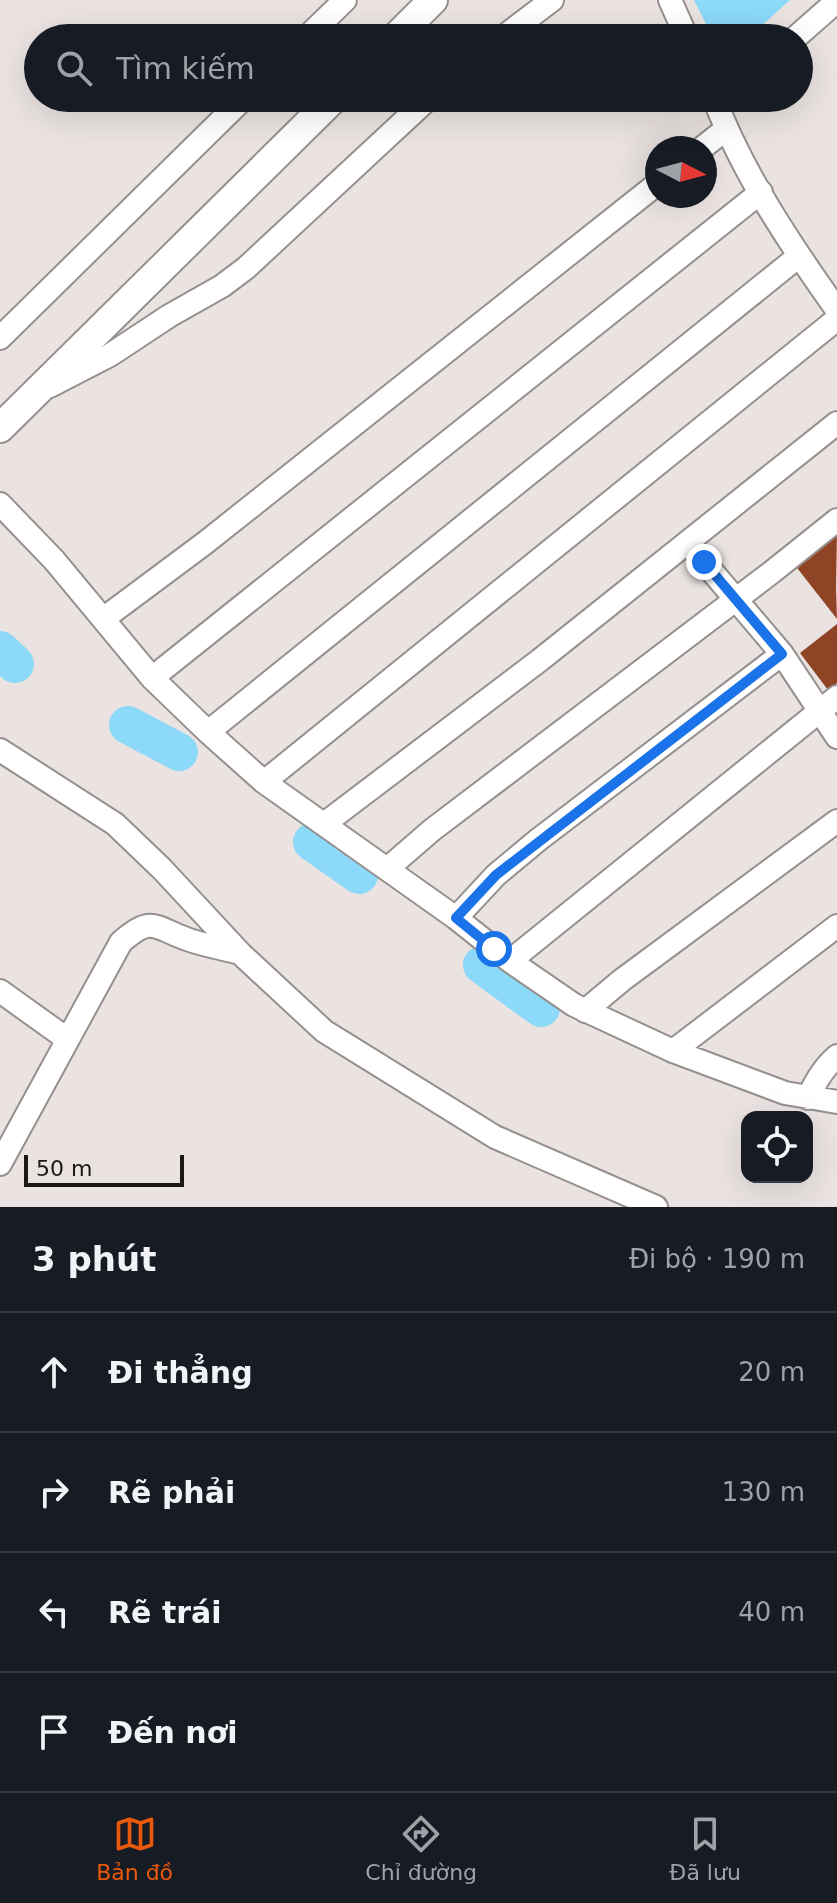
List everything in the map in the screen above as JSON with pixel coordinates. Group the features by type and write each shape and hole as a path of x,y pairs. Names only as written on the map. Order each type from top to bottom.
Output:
{"main road":[{"path":"408,24 425,5"},
{"path":"0,428 320,112"}],"street":[{"path":"320,24 345,0"},
{"path":"520,24 552,0"},
{"path":"670,0 681,24"},
{"path":"811,24 837,1"},
{"path":"0,338 230,112"},
{"path":"35,393 110,355 222,286 246,268 414,112"},
{"path":"719,112 726,129 799,256 837,310"},
{"path":"717,136 726,129"},
{"path":"152,678 761,192"},
{"path":"103,619 205,543 645,194"},
{"path":"208,732 799,256"},
{"path":"264,782 837,319"},
{"path":"324,824 540,660 837,423"},
{"path":"0,504 54,560 152,678 208,732 264,782 456,918 510,961 585,1011 673,1051 767,1088 837,1102"},
{"path":"387,869 432,830 837,520"},
{"path":"688,543 782,654 837,737"},
{"path":"456,918 496,875 538,840 782,654"},
{"path":"510,961 837,697"},
{"path":"0,750 115,824 162,869 241,954 324,1031 495,1137 656,1207"},
{"path":"585,1011 622,980 837,821"},
{"path":"0,1164 114,953 132,931 147,925 164,927 183,938 241,954"},
{"path":"673,1051 837,926"},
{"path":"0,991 67,1039"},
{"path":"808,1098 815,1083 837,1056"}],"water":[{"path":"694,0 790,0 763,24 706,24"}],"building":[{"path":"837,531 836,588 837,619 794,564"},
{"path":"837,624 837,683 828,690 800,653"}],"waterway":[{"path":"0,650 15,664"},
{"path":"128,725 179,752"},
{"path":"312,842 359,875"},
{"path":"482,965 541,1008"}],"route":[{"path":"494,949 456,918 496,875 782,654 704,562"}]}
